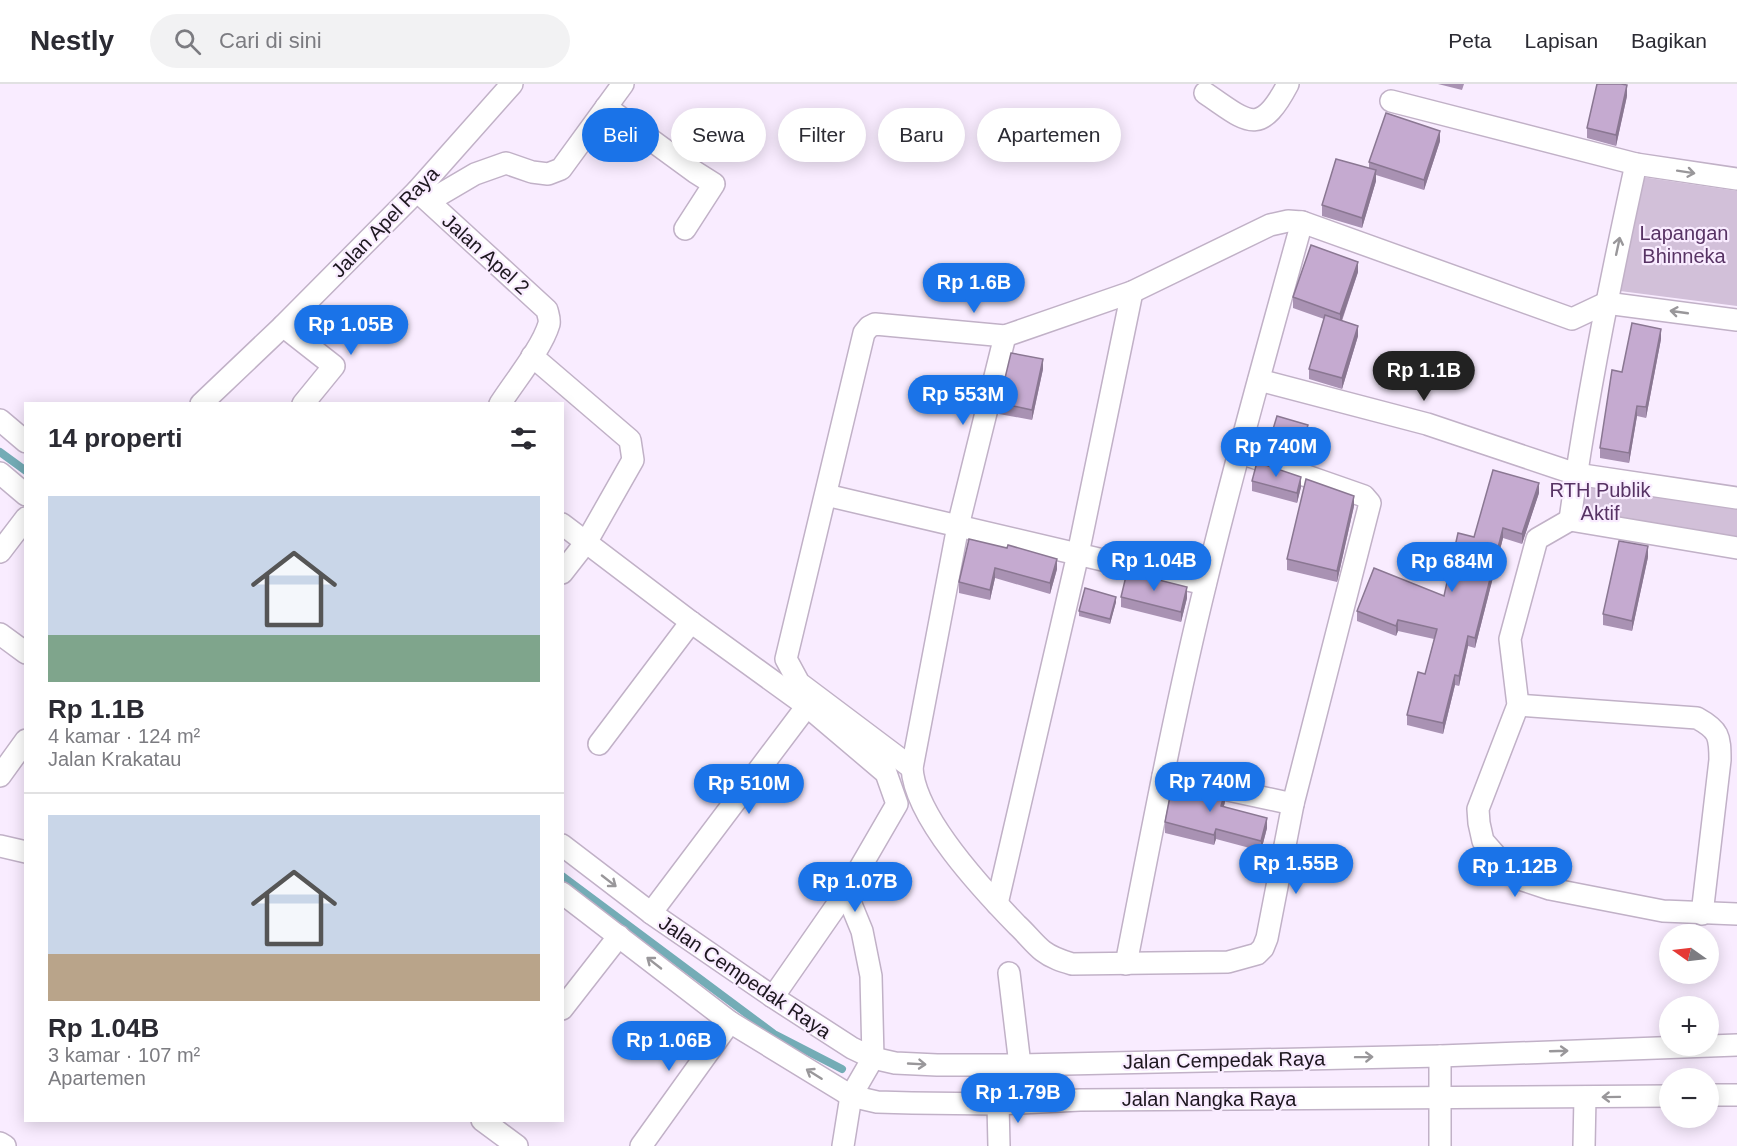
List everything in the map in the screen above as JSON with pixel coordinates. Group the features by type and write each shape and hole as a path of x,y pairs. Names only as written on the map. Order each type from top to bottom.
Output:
{"street":[{"name":"Jalan Apel Raya","path":"202,402 423,196 512,84"},
{"path":"423,196 506,163 532,172 548,174 561,169 624,84"},
{"path":"1204,93 1245,119 1258,120 1270,114 1288,84"},
{"path":"1390,101 1636,164 1737,179"},
{"path":"606,107 714,184 685,229"},
{"path":"1570,520 1606,303 1636,164"},
{"name":"Jalan Apel 2","path":"423,196 547,310 550,321 532,356"},
{"path":"912,768 799,683 786,659 864,333 868,327 875,324 1005,336 1132,292 1270,225 1288,220 1302,222 1572,319 1606,303 1737,320"},
{"path":"1126,964 1163,776 1205,584 1238,452 1302,222"},
{"path":"997,904 1078,554 1132,292"},
{"path":"283,326 334,366 305,402"},
{"path":"1005,336 958,526 912,768 913,782 934,825 969,872 1042,950 1057,959 1072,964 1228,962 1257,954 1263,948 1267,938 1293,804 1370,503 1364,496 1238,452"},
{"path":"501,402 532,356 630,440 633,460 587,541 564,570"},
{"path":"1259,380 1427,423 1576,474 1737,498"},
{"path":"0,420 24,440"},
{"path":"0,473 24,493"},
{"path":"826,495 1205,584"},
{"path":"1737,548 1570,520 1537,540 1509,639 1518,705 1478,809 1483,842 1504,865 1523,880 1550,889 1663,911 1737,914"},
{"path":"0,552 24,521"},
{"path":"564,525 690,622 807,706 886,773 897,804 846,892 773,997"},
{"path":"599,744 690,622"},
{"path":"0,634 24,652"},
{"path":"1518,705 1697,718 1713,727 1720,742 1720,760 1702,914"},
{"path":"656,907 807,706"},
{"path":"0,776 24,743"},
{"path":"1163,776 1293,804"},
{"path":"0,846 24,852"},
{"name":"Jalan Cempedak Raya","path":"564,846 656,907 773,997 852,1048 873,1058 895,1063 1020,1065 1440,1056 1734,1044"},
{"path":"843,1146 851,1096 873,1058 871,976 862,931 846,892"},
{"name":"Jalan Nangka Raya","path":"564,895 730,1022 851,1096 877,1102 998,1104 1080,1100 1659,1096"},
{"path":"564,1006 619,936"},
{"path":"1009,973 1020,1065"},
{"path":"641,1146 730,1022"},
{"path":"1440,1056 1440,1146"},
{"path":"1719,1095 1737,1095"},
{"path":"1584,1146 1585,1097"},
{"path":"998,1104 999,1146"},
{"path":"486,1122 517,1146"},
{"path":"0,1143 5,1146"}],"green space":[{"name":"Lapangan Bhinneka","path":"1642,177 1737,191 1737,306 1620,291"},
{"name":"RTH Publik Aktif","path":"1573,473 1737,502 1737,548 1570,520"}],"building":[{"path":"1597,84 1627,85 1616,135 1587,128"},
{"path":"1386,113 1440,131 1424,180 1369,162"},
{"path":"1336,159 1376,170 1362,218 1322,205"},
{"path":"1311,245 1358,262 1340,314 1293,297"},
{"path":"1325,315 1358,326 1342,378 1309,369"},
{"path":"1632,323 1661,329 1646,407 1637,406 1629,453 1600,448 1612,370 1622,372"},
{"path":"1011,353 1043,359 1032,410 999,403"},
{"path":"1277,416 1308,425 1300,450 1270,439"},
{"path":"1257,462 1301,477 1297,493 1252,481"},
{"path":"1493,470 1539,483 1522,534 1503,528 1475,638 1468,636 1459,676 1455,675 1443,723 1407,715 1418,672 1425,674 1437,629 1398,620 1396,626 1357,611 1374,568 1444,596 1458,533 1474,537"},
{"path":"1306,479 1354,496 1337,571 1287,559"},
{"path":"969,539 1007,548 1008,545 1057,559 1050,583 995,568 990,590 959,582"},
{"path":"1619,541 1648,546 1632,621 1603,614"},
{"path":"1127,572 1187,587 1181,612 1121,597"},
{"path":"1085,588 1116,597 1110,619 1079,611"},
{"path":"1173,781 1225,792 1221,806 1267,818 1261,841 1216,829 1214,835 1165,822"}],"waterway":[{"path":"0,452 24,470"},
{"path":"564,877 774,1034 842,1069"}]}
